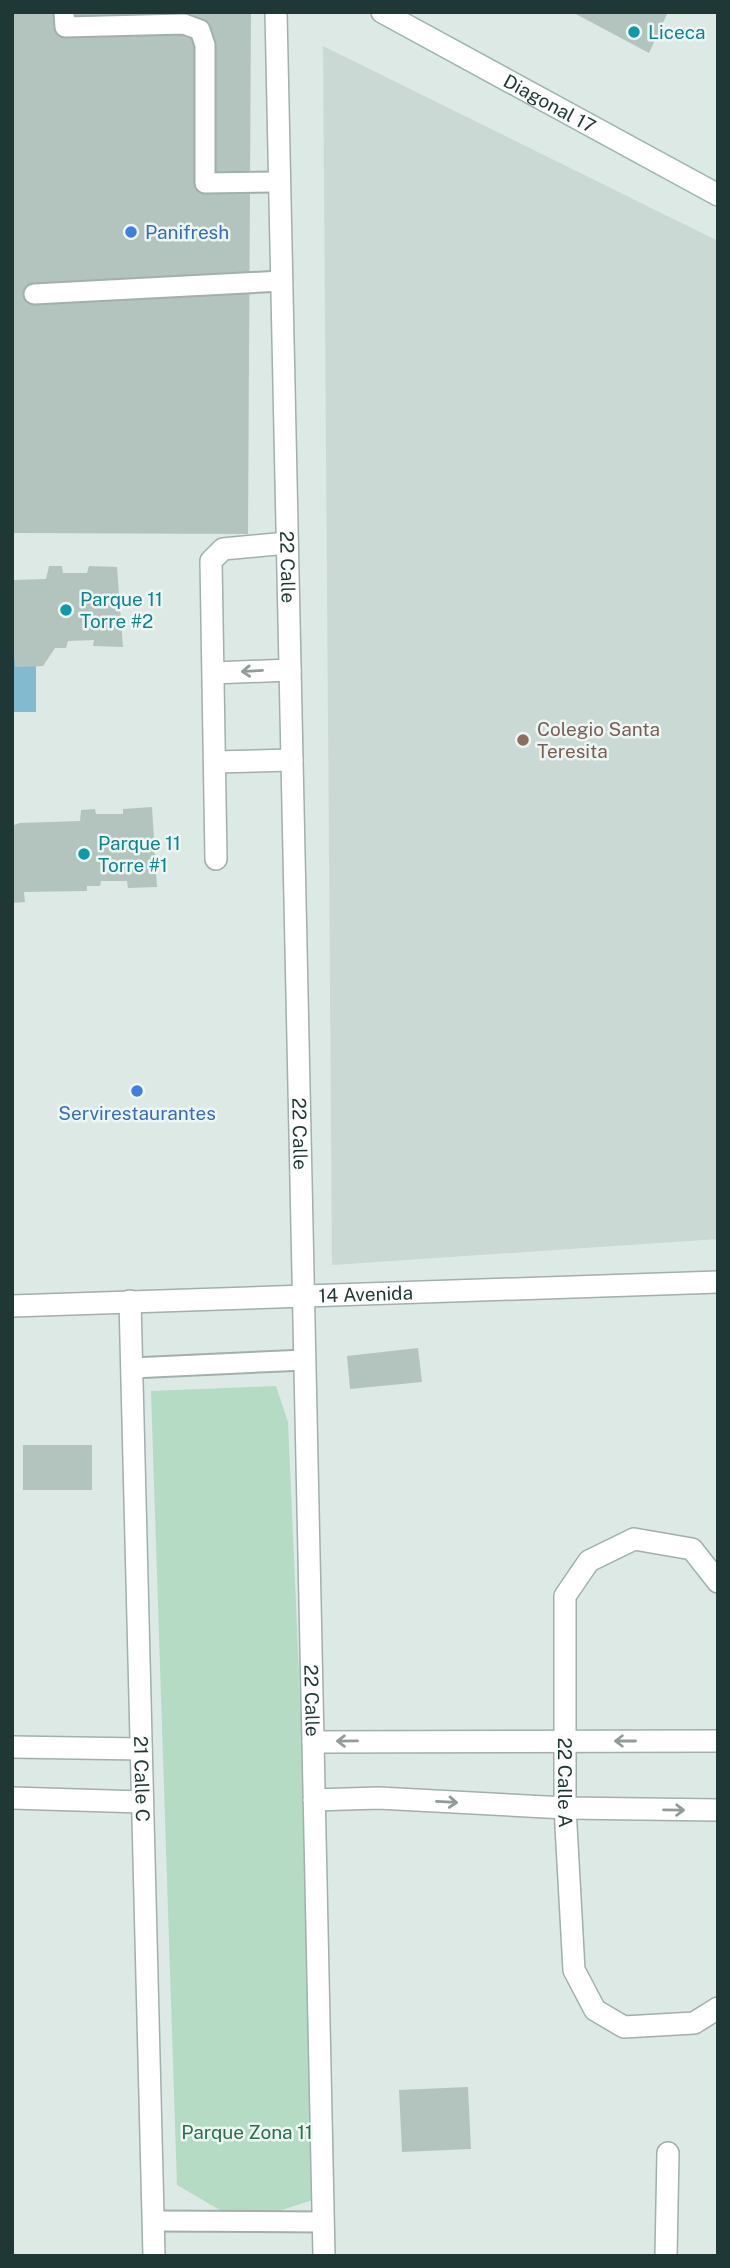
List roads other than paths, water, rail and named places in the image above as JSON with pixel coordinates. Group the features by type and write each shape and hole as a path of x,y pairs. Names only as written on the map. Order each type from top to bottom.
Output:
{"street":[{"name":"22 Calle","path":"275,12 324,2256"},
{"name":"Diagonal 17","path":"382,12 718,195"},
{"path":"216,859 211,561 223,549 287,543"},
{"path":"214,673 290,670"},
{"path":"215,762 292,760"},
{"name":"14 Avenida","path":"12,1306 718,1282"},
{"name":"21 Calle C","path":"130,1301 154,2256"},
{"name":"22 Calle A","path":"718,1582 692,1549 634,1539 589,1561 565,1596 565,1808 575,1970 595,2010 624,2027 694,2023 718,2008"},
{"path":"313,1742 718,1741"},
{"path":"12,1747 141,1749"},
{"path":"12,1798 142,1802"},
{"path":"314,1800 379,1798 565,1808 718,1810"},
{"path":"666,2256 668,2153"}],"lane":[{"path":"64,12 65,27 184,24 200,30 205,45 205,183 279,181"},
{"path":"34,294 282,281"},
{"path":"132,1368 305,1360"},
{"path":"153,2221 323,2222"}],"water":[{"path":"36,642 36,712 12,712 12,644"}],"place":[{"name":"Liceca","path":"634,32"},
{"name":"Panifresh","path":"131,232"},
{"name":"Parque 11 Torre #2","path":"66,610"},
{"name":"Colegio Santa Teresita","path":"523,740"},
{"name":"Parque 11 Torre #1","path":"84,854"},
{"name":"Servirestaurantes","path":"137,1091"}],"park label":[{"name":"Parque Zona 11","path":"247,2132"}]}
